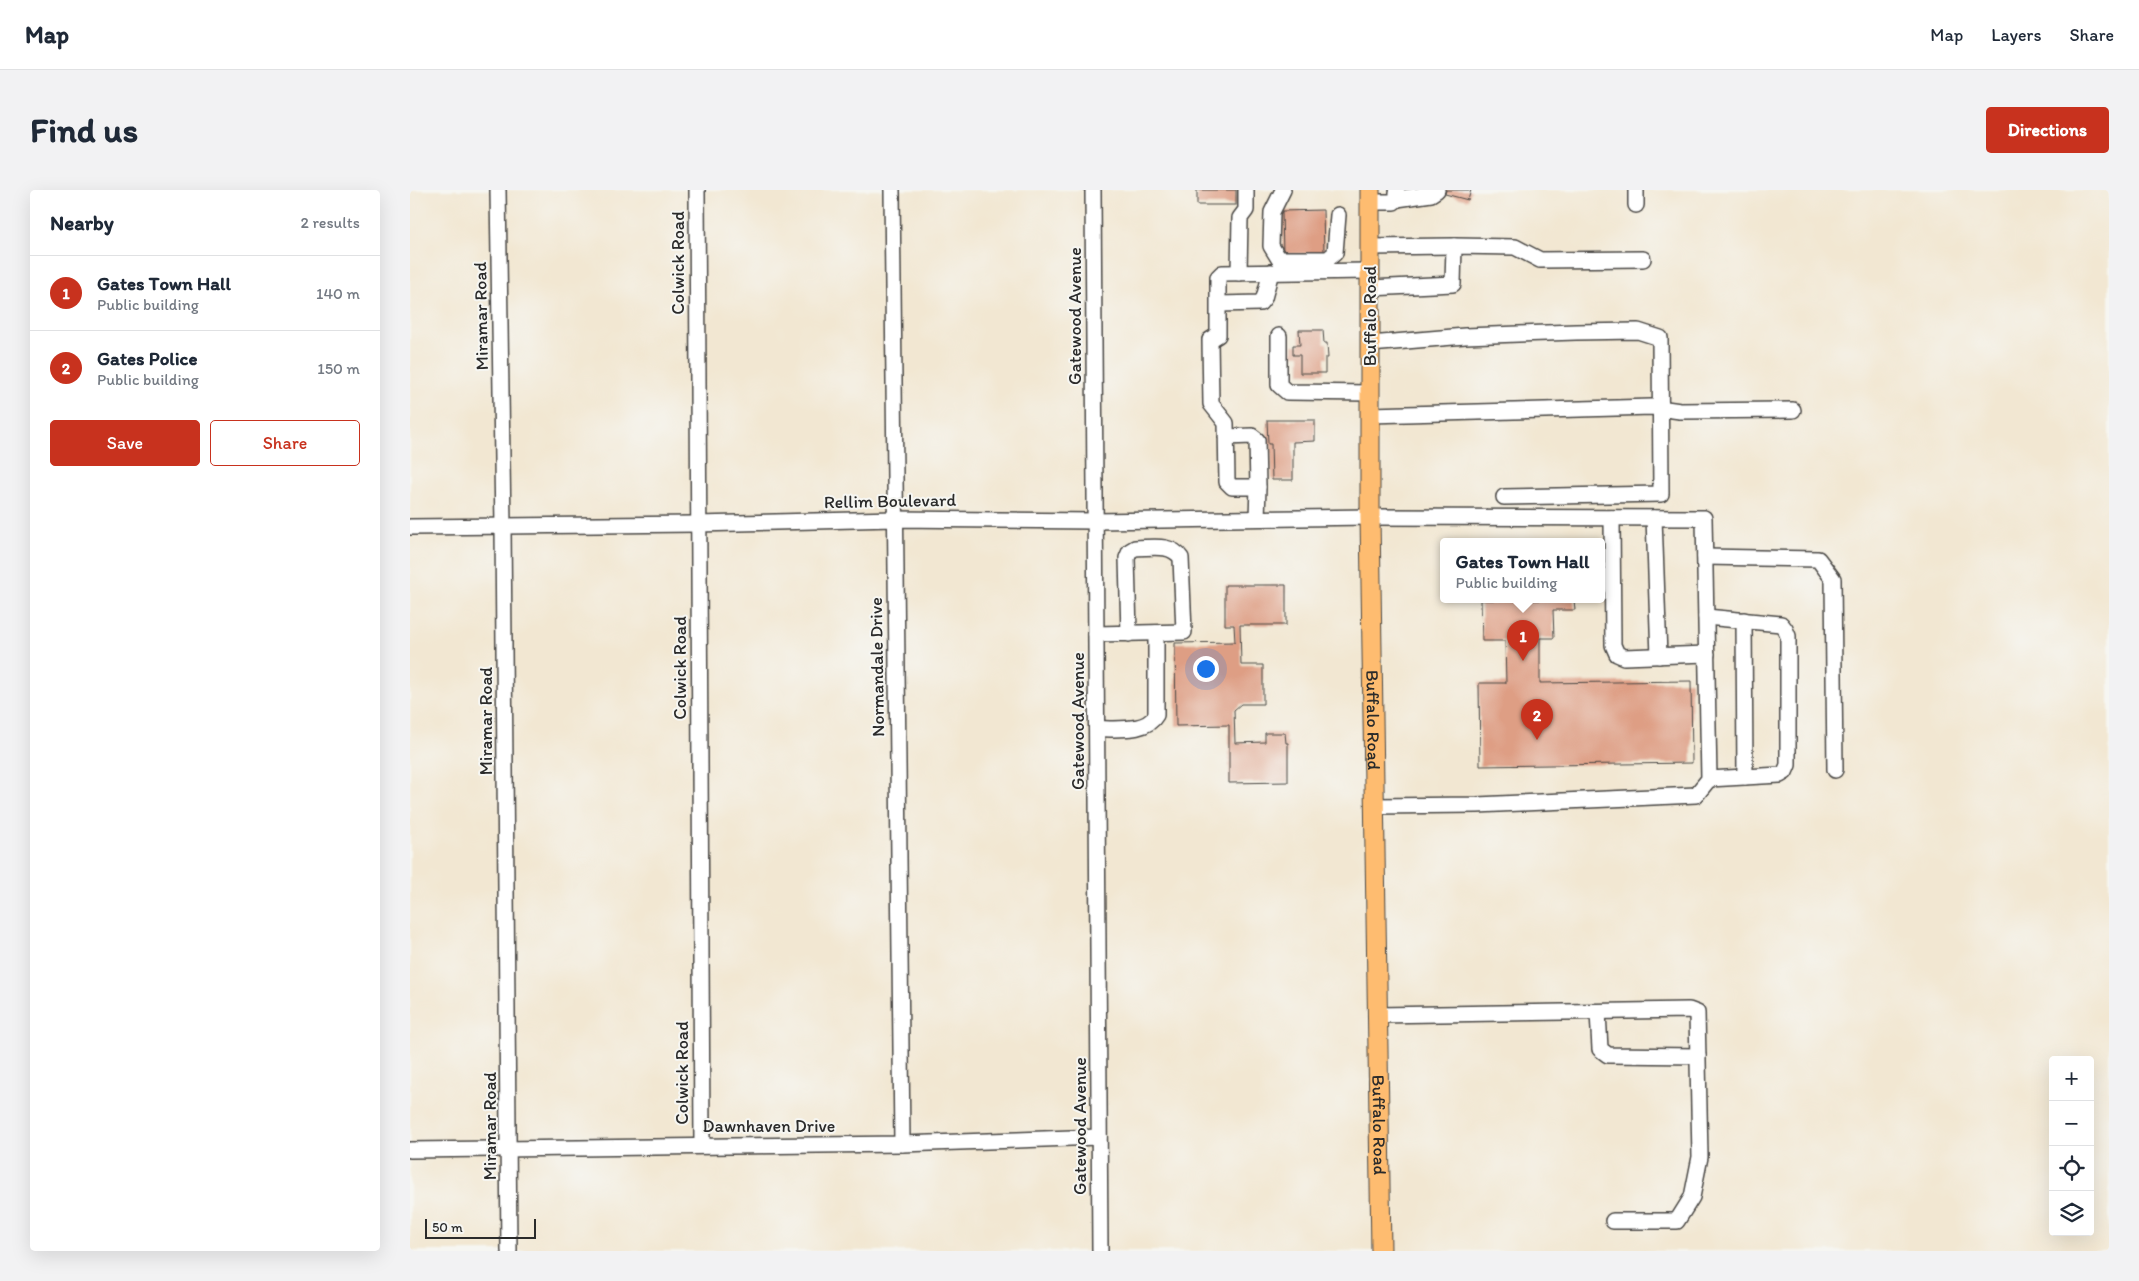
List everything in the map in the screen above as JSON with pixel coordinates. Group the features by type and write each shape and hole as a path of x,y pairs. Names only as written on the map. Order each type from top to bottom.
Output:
{"main road":[{"name":"Buffalo Road","path":"1370,196 1370,517 1381,1251"}],"street":[{"name":"Miramar Road","path":"498,190 510,1251"},
{"name":"Colwick Road","path":"697,190 702,1146"},
{"name":"Normandale Drive","path":"892,190 902,1144"},
{"name":"Gatewood Avenue","path":"1093,190 1100,1251"},
{"path":"1238,273 1240,218 1246,210 1246,190"},
{"path":"1283,190 1272,212 1271,246 1278,259 1328,259 1335,253 1338,215"},
{"path":"1370,196 1394,202 1397,194 1431,194 1437,190"},
{"path":"1258,487 1232,487 1227,482 1226,423 1211,404 1210,340 1218,335 1218,277 1222,273 1271,272 1453,284 1454,246"},
{"path":"1369,247 1515,247 1540,260 1643,259"},
{"path":"1219,304 1260,303 1264,298 1271,272"},
{"path":"1370,344 1437,338 1638,331 1660,338 1661,494 1504,497"},
{"path":"1279,336 1279,385 1287,392 1370,393"},
{"path":"1370,415 1652,407 1680,411 1792,410"},
{"path":"1226,437 1252,436 1257,440 1257,518"},
{"name":"Rellim Boulevard","path":"410,528 894,519 1096,521 1370,517 1704,518 1705,557"},
{"path":"1612,518 1613,645 1617,654 1624,657 1707,654"},
{"path":"1654,518 1659,656"},
{"path":"1096,634 1128,634 1184,632 1181,558 1177,552 1170,548 1135,548 1130,551 1127,558 1128,634"},
{"path":"1374,806 1477,805 1696,795 1709,779 1705,557 1818,559 1833,579 1835,770"},
{"path":"1706,617 1781,624 1788,636 1788,765 1785,772 1780,775 1709,779"},
{"path":"1744,620 1745,777"},
{"path":"1097,729 1144,726 1152,722 1156,715 1156,633"},
{"path":"1378,1015 1689,1010 1697,1013 1700,1157 1692,1197 1677,1221 1613,1222"},
{"path":"1598,1012 1600,1049 1608,1055 1698,1056"},
{"name":"Dawnhaven Drive","path":"410,1150 902,1144 1099,1137"}],"building":[{"path":"1197,190 1236,190 1236,205 1197,205"},
{"path":"1446,190 1471,190 1468,200 1445,194"},
{"path":"1323,210 1324,253 1283,254 1282,211"},
{"path":"1299,330 1323,330 1324,343 1327,343 1328,358 1325,358 1325,373 1300,373 1300,355 1293,355 1293,345 1300,345"},
{"path":"1267,420 1315,420 1315,441 1293,442 1293,480 1272,480 1271,444 1268,444"},
{"path":"1225,585 1286,585 1286,625 1240,625 1241,665 1263,665 1263,704 1241,704 1234,710 1235,743 1265,742 1265,733 1285,733 1286,743 1288,743 1288,782 1229,783 1229,725 1176,726 1175,643 1235,642 1234,625 1225,625"},
{"path":"1481,603 1574,603 1575,610 1553,610 1554,638 1540,638 1540,683 1691,681 1692,763 1480,766 1479,683 1506,683 1505,641 1482,641"}],"place":[{"name":"Gates Town Hall","path":"1523,661"},
{"name":"Gates Police","path":"1537,740"}]}
